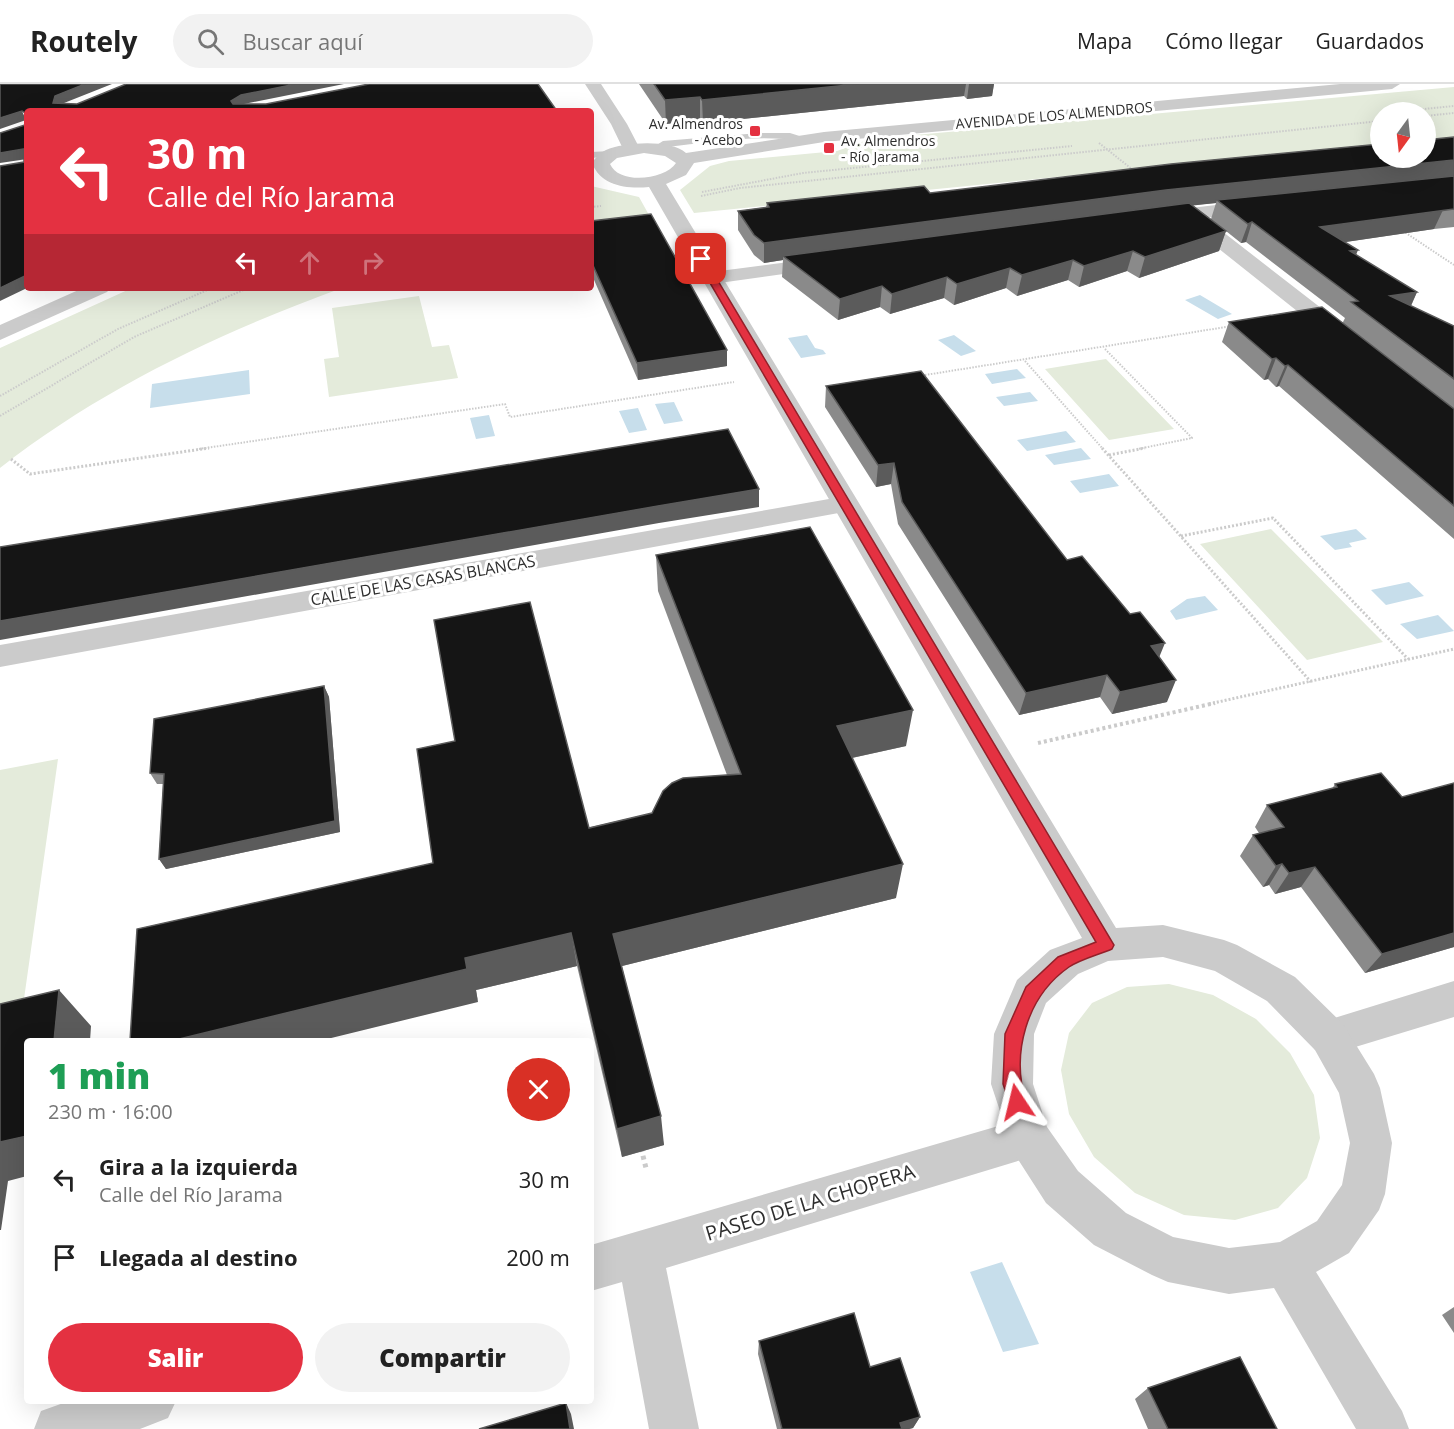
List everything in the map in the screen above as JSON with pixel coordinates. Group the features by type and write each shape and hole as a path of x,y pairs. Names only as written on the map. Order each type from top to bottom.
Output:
{"street":[{"path":"593,84 619,124 631,149"},
{"name":"AVENIDA DE LOS ALMENDROS","path":"683,159 804,139 1392,84"},
{"path":"657,148 677,154 683,159 685,163 680,172 655,182 624,181 609,176 598,162 631,149 657,148"},
{"path":"655,182 1106,945"},
{"path":"1137,220 1271,205"},
{"path":"1188,214 1362,351"},
{"path":"712,278 842,261"},
{"path":"0,333 93,291"},
{"name":"CALLE DE LAS CASAS BLANCAS","path":"0,656 846,504"},
{"path":"1163,941 1224,957 1281,989 1329,1036 1359,1088 1371,1143 1363,1194 1333,1237 1285,1264 1229,1270 1168,1259 1110,1229 1062,1187 1029,1138 1012,1084 1014,1034 1032,992 1064,962 1106,945 1163,941"},
{"path":"1329,1036 1454,999"},
{"name":"PASEO DE LA CHOPERA","path":"594,1268 1029,1138"},
{"path":"640,1253 674,1429"},
{"path":"1285,1264 1384,1429"},
{"path":"59,1429 141,1404"}],"lane":[{"path":"657,148 663,144 759,136 790,136 804,139"}],"path":[{"path":"1436,108 1454,106"},
{"path":"1436,115 1454,113"},
{"path":"701,196 740,188 1370,122"},
{"path":"1110,142 1099,143 1135,171"},
{"path":"701,192 803,173 1075,145"},
{"path":"1399,228 1454,265"},
{"path":"0,396 118,329 205,291"},
{"path":"0,416 134,337 241,291"},
{"path":"908,378 1239,325"},
{"path":"1104,348 1192,438 1109,455"},
{"path":"1025,361 1311,682"},
{"path":"11,459 30,474 505,404 510,417 735,382"},
{"path":"1181,536 1273,518 1408,659"},
{"path":"1038,743 1454,649"},
{"path":"640,1145 646,1168"}],"green space":[{"path":"1454,87 1454,138 1436,140 1436,102 1370,102 1370,146 694,213 680,190 710,166 729,161 837,151 870,139"},
{"path":"594,187 639,197 649,215 594,224"},
{"path":"125,291 334,291 252,323 164,364 79,412 0,468 0,348"},
{"path":"419,296 432,347 449,345 458,378 329,397 324,359 339,357 332,308"},
{"path":"1106,359 1174,429 1109,440 1045,369"},
{"path":"1271,529 1383,642 1307,660 1200,544"},
{"path":"58,759 22,1013 0,1018 0,770"},
{"path":"1169,984 1213,995 1256,1019 1290,1053 1314,1095 1320,1138 1307,1178 1278,1208 1235,1220 1184,1215 1135,1193 1094,1157 1069,1114 1061,1070 1069,1033 1092,1003 1127,987"}],"water":[{"path":"1200,295 1232,314 1218,319 1185,300"},
{"path":"807,335 815,348 823,350 826,354 801,358 788,338"},
{"path":"954,335 976,351 961,356 938,340"},
{"path":"1017,369 1026,378 992,384 985,374"},
{"path":"249,370 250,394 150,408 152,384"},
{"path":"1030,392 1038,401 1004,406 996,397"},
{"path":"674,402 683,421 664,424 655,404"},
{"path":"638,408 647,430 629,433 619,411"},
{"path":"489,415 495,436 476,439 470,418"},
{"path":"1066,431 1076,442 1027,451 1017,440"},
{"path":"1081,448 1091,459 1054,465 1045,455"},
{"path":"1109,474 1119,486 1080,493 1070,481"},
{"path":"1356,529 1367,539 1349,543 1352,547 1335,550 1320,536"},
{"path":"1409,582 1424,596 1386,605 1371,590"},
{"path":"1205,596 1218,610 1176,620 1170,611 1187,599"},
{"path":"1438,615 1454,631 1417,639 1400,624"},
{"path":"1002,1262 1039,1344 1003,1352 970,1272"}],"building":[{"path":"0,84 85,84 55,96 53,103 77,104 126,84 296,84 241,95 231,101 233,104 266,104 369,84 538,84 555,108 24,108 24,112 0,118"},
{"path":"654,84 858,84 702,100 700,97 665,100"},
{"path":"24,125 24,149 0,153 0,133"},
{"path":"1454,137 1454,160 1436,162 1436,139"},
{"path":"1370,145 1370,168 1377,168 1166,190 764,243 754,235 738,211 769,207 767,203 924,186 930,193 1171,164"},
{"path":"24,162 24,276 0,288 0,166"},
{"path":"1454,176 1454,209 1320,227 1358,250 1350,251 1417,292 1390,296 1454,326 1454,379 1351,302 1358,301 1252,222 1248,224 1217,200"},
{"path":"1189,203 1226,231 1145,257 1133,251 1084,266 1073,260 1022,275 1010,268 957,284 947,277 892,294 882,286 840,299 783,256"},
{"path":"651,214 727,350 637,363 594,268 594,221"},
{"path":"1322,307 1454,409 1454,506 1288,365 1285,366 1276,358 1272,359 1229,322"},
{"path":"921,371 1067,560 1082,556 1130,614 1140,612 1165,643 1151,646 1176,680 1120,692 1107,675 1026,693 902,502 894,463 878,465 826,386"},
{"path":"728,429 759,489 0,621 0,547"},
{"path":"810,527 913,710 837,726 903,864 613,934 661,1116 617,1129 571,933 465,958 467,969 183,1038 130,1038 137,929 433,863 417,749 455,741 434,620 530,602 589,828 652,813 663,791 672,783 683,778 741,774 656,555"},
{"path":"324,686 335,821 159,859 164,774 150,773 154,719"},
{"path":"1381,773 1402,797 1454,783 1454,933 1382,954 1315,867 1289,873 1282,864 1276,866 1253,835 1284,827 1267,805 1337,787 1335,784"},
{"path":"59,990 54,1038 24,1038 24,1137 0,1142 0,1004"},
{"path":"854,1313 870,1367 900,1358 920,1417 900,1423 902,1429 782,1429 759,1341"},
{"path":"1240,1357 1277,1429 1168,1429 1148,1388"},
{"path":"566,1404 570,1429 479,1429"}],"place":[{"name":"Av. Almendros - Acebo","path":"755,131"},
{"name":"Av. Almendros - Río Jarama","path":"829,148"}],"route":[{"path":"701,259 1106,945 1064,962 1032,992 1014,1034 1012,1084 1017,1102"}]}
